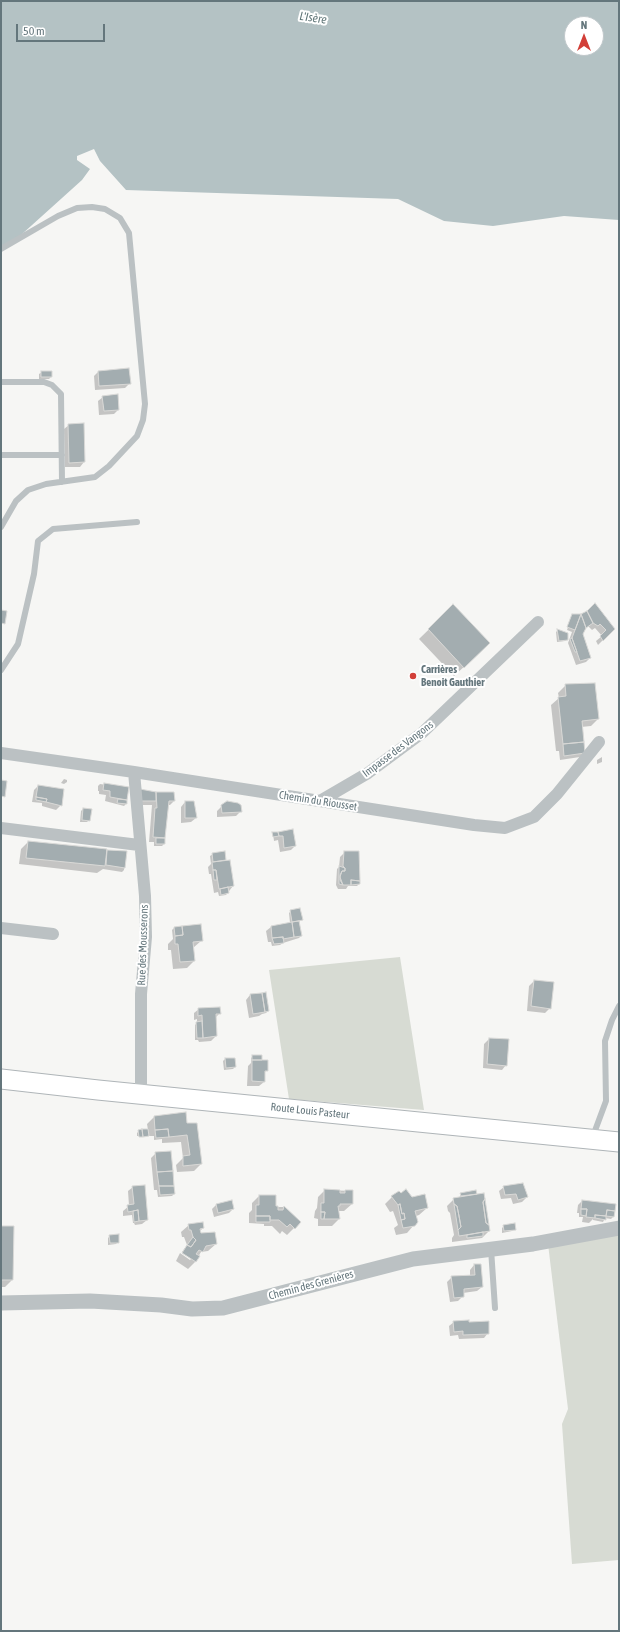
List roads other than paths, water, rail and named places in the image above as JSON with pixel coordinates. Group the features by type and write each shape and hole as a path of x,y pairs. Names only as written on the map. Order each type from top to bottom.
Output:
{"main road":[{"name":"Route Louis Pasteur","path":"1,1079 619,1142"}],"street":[{"name":"Impasse des Vangons","path":"320,801 368,773 422,733 538,622"},
{"name":"Chemin du Riousset","path":"1,754 134,772 474,825 505,828 534,817 557,794 599,742"},
{"name":"Rue des Mousserons","path":"134,772 146,937 141,994 141,1094"},
{"path":"1,828 139,846"},
{"path":"1,928 53,934"},
{"name":"Chemin des Grenières","path":"1,1303 90,1301 161,1305 192,1309 223,1308 413,1259 533,1244 619,1228"}],"lane":[{"path":"1,249 58,216 77,208 92,207 105,209 120,218 129,233 145,404 143,420 137,436 95,477 46,484 28,490 16,501 1,527"},
{"path":"1,382 44,382 52,385 61,394 62,482"},
{"path":"1,455 62,455"},
{"path":"1,670 18,644 34,574 38,541 53,530 137,522"},
{"path":"592,1140 606,1101 605,1041 612,1020 619,1006"},
{"path":"491,1249 495,1308"}],"water":[{"name":"L'Isère","path":"1,1 619,1 619,220 564,216 493,226 444,221 398,199 126,190 100,161 94,149 77,156 77,160 90,169 82,180 11,244 1,246"}],"place":[{"name":"Carrières Benoit Gauthier","path":"413,676"}]}
